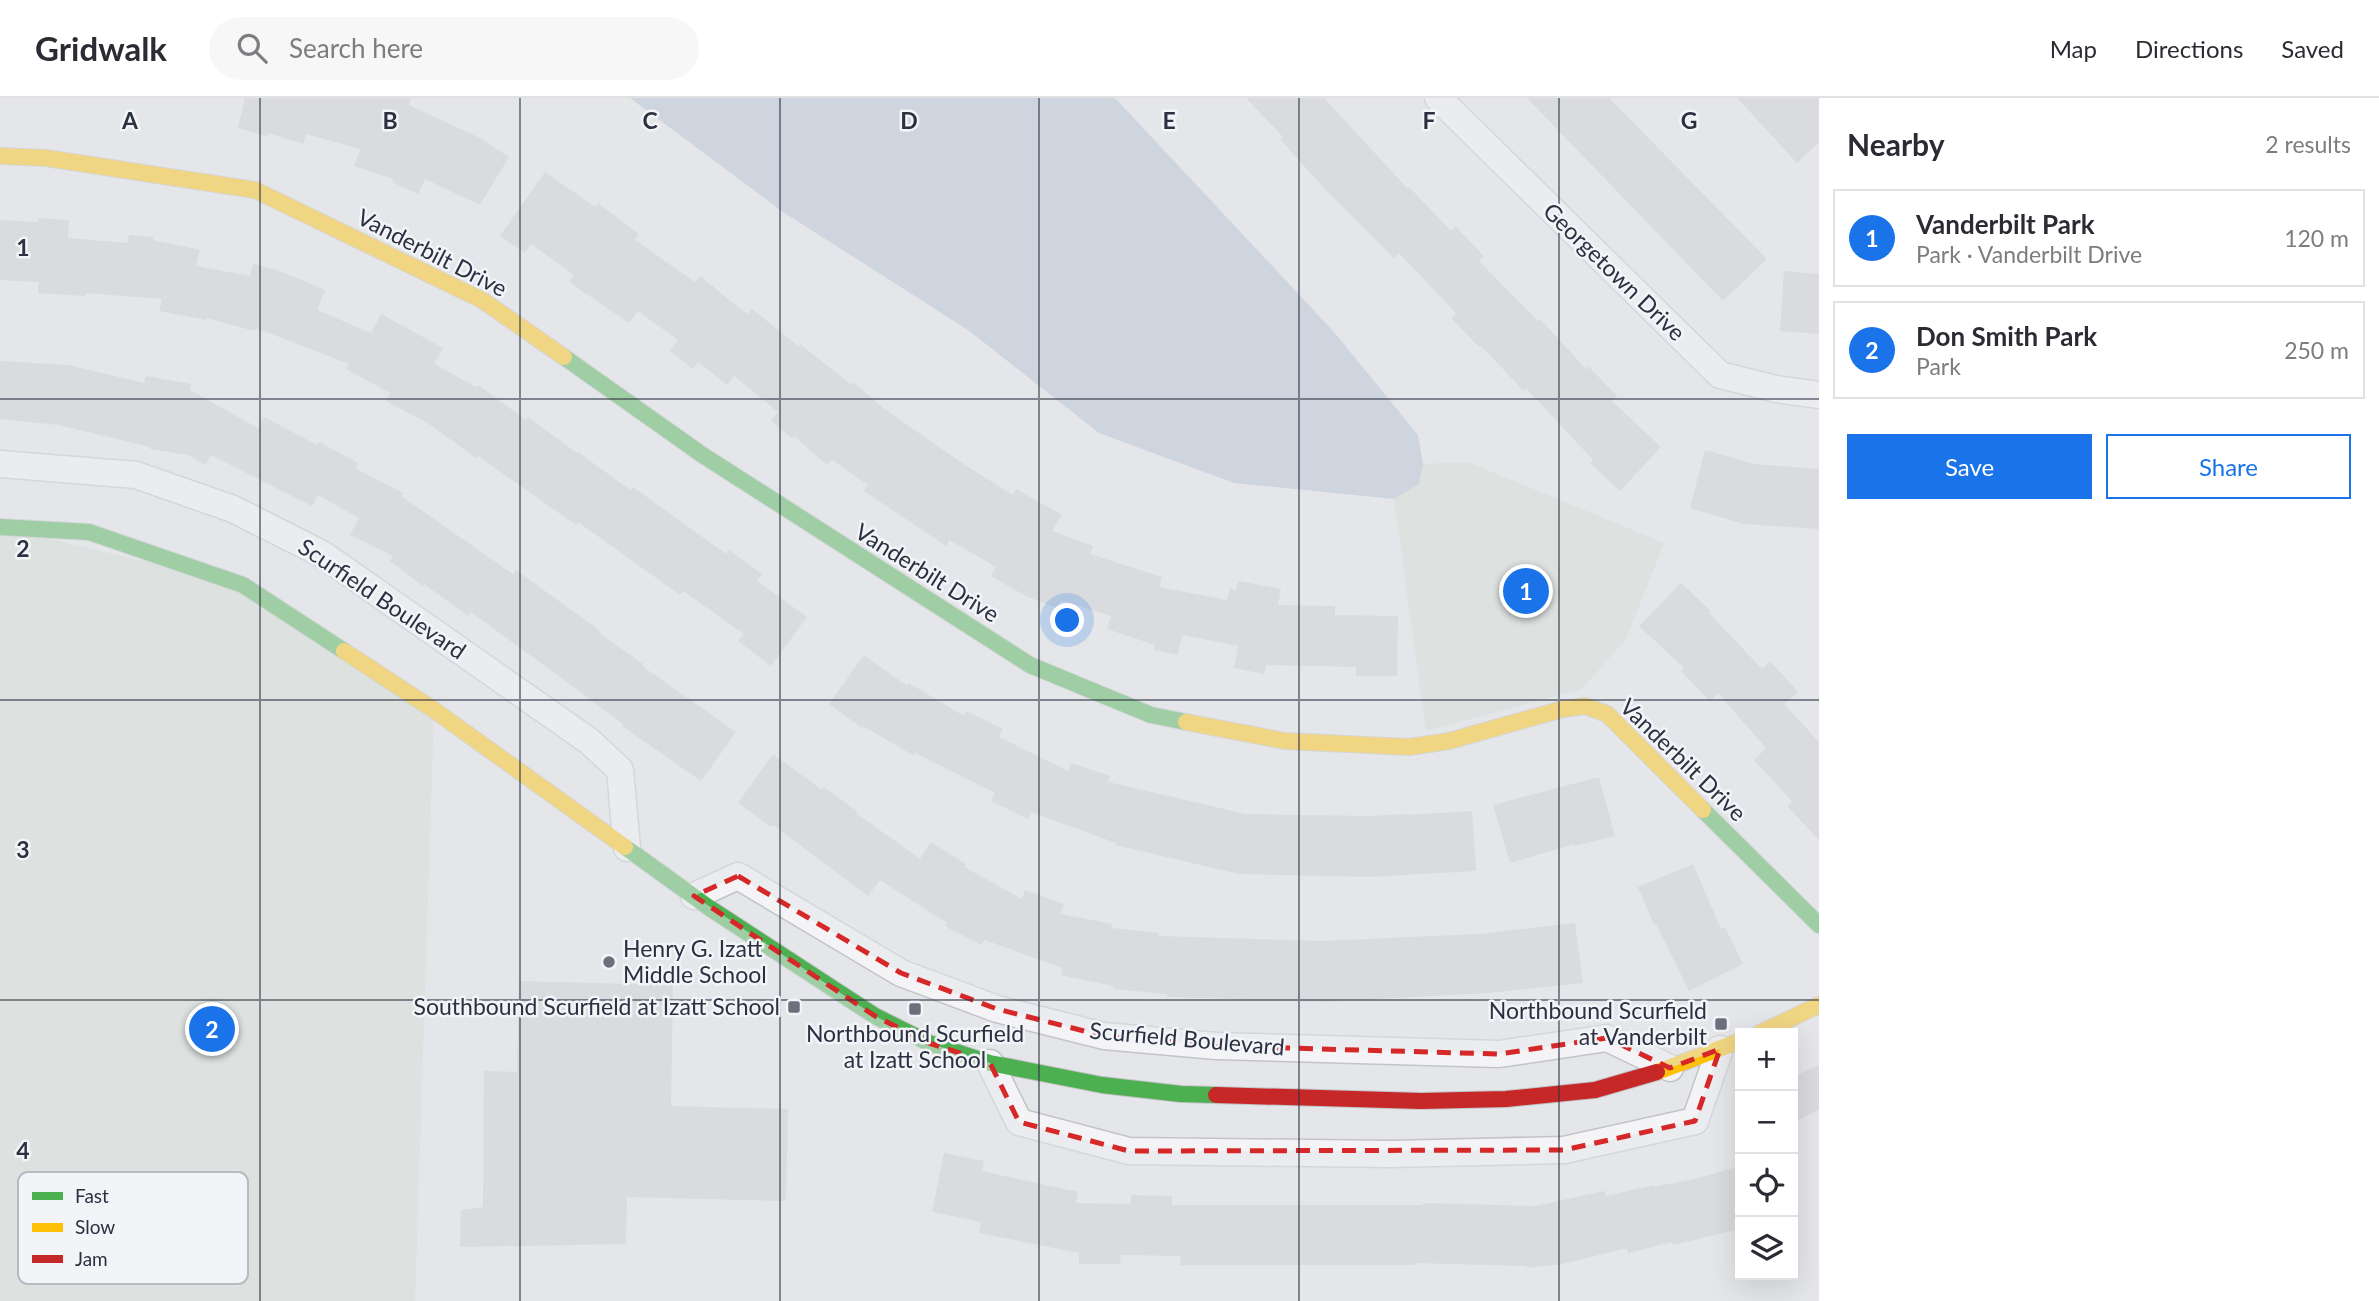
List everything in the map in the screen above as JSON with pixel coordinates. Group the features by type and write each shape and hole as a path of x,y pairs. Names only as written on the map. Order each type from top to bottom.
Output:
{"street":[{"name":"Georgetown Drive","path":"1438,98 1720,375 1776,389 1819,395"},
{"name":"Vanderbilt Drive","path":"0,156 46,158 255,190 482,300 712,461 1030,665 1151,715 1285,741 1409,747 1449,741 1563,709 1586,706 1607,714 1819,925"},
{"name":"Scurfield Boulevard","path":"0,464 136,475 233,509 322,554 589,741 620,770 627,848"},
{"path":"0,527 89,532 243,585 434,710 694,896 874,1016 929,1043 990,1063 1102,1085 1181,1094 1421,1101 1506,1099 1595,1090 1670,1068 1730,1045"},
{"name":"Scurfield Boulevard","path":"694,896 738,876 901,973 998,1009 1104,1035 1216,1046 1499,1054 1608,1038 1670,1068"},
{"path":"1771,1028 1819,1005"},
{"path":"990,1063 1019,1122 1129,1151 1391,1154 1564,1150 1695,1121 1730,1045"}],"highlighted area":[{"path":"738,876 901,973 997,1009 1104,1036 1216,1046 1499,1054 1607,1038 1670,1068 1720,1049 1695,1121 1564,1150 1129,1151 1019,1122 990,1063 929,1043 875,1016 694,896"}],"shaded area":[{"path":"1468,462 1664,543 1626,639 1582,689 1426,731 1394,499 1419,484 1423,464"},
{"path":"0,527 243,585 434,710 415,1301 0,1301"}],"water":[{"path":"630,98 1115,98 1334,332 1418,435 1423,464 1419,484 1394,499 1234,483 1099,433 968,330 783,212"}],"building":[{"path":"245,98 411,98 409,105 480,138 509,157 480,205 425,179 418,194 392,182 393,179 354,166 360,149 306,134 303,144 268,133 267,136 238,128"},
{"path":"1246,98 1324,98 1407,188 1409,187 1451,231 1456,227 1484,256 1479,261 1538,321 1540,319 1586,369 1588,366 1617,396 1612,401 1661,447 1620,491 1590,463 1593,460 1526,388 1524,391 1451,318 1456,313 1399,253 1394,258 1324,188 1280,139 1283,137"},
{"path":"1527,98 1609,98 1767,259 1723,301"},
{"path":"1737,98 1819,98 1819,142 1797,163"},
{"path":"545,172 595,207 598,203 639,234 635,240 695,282 700,276 747,314 752,309 799,347 800,344 883,408 962,463 1013,495 1016,489 1062,515 1052,531 1093,546 1090,554 1162,577 1159,587 1227,600 1230,588 1236,590 1238,581 1281,589 1278,605 1335,606 1335,615 1398,616 1397,676 1356,676 1356,667 1266,665 1264,674 1234,668 1238,646 1182,635 1178,655 1154,650 1155,645 1107,629 1111,616 1061,600 1058,609 1026,596 991,576 996,567 949,540 946,546 864,491 868,485 832,460 827,465 794,436 792,438 771,421 778,412 734,376 727,385 698,362 693,369 670,351 678,340 638,311 629,323 569,282 574,275 531,244 525,253 500,236"},
{"path":"38,218 69,220 68,238 128,243 129,235 153,237 153,240 200,250 196,266 250,276 253,264 277,270 325,290 317,310 371,333 381,314 443,348 434,364 476,387 478,385 630,490 633,487 726,554 729,550 762,574 757,581 807,617 771,666 738,641 744,634 683,591 680,595 578,522 576,525 429,424 386,401 390,393 346,369 349,364 256,328 255,331 206,318 159,311 162,299 85,293 85,296 38,293 39,282 0,280 0,220 38,222"},
{"path":"1784,271 1819,274 1819,334 1780,331"},
{"path":"0,361 68,365 144,383 146,376 191,384 190,390 258,428 264,417 317,445 319,442 358,463 355,468 403,493 401,496 513,574 516,570 599,630 598,632 643,664 642,666 736,732 701,781 622,726 623,724 471,612 468,616 424,584 423,586 390,561 393,556 350,535 359,518 318,495 312,506 211,455 205,465 188,455 150,449 59,425 0,419"},
{"path":"1705,450 1754,464 1819,469 1819,529 1744,524 1690,508"},
{"path":"1681,583 1711,611 1709,613 1762,669 1770,661 1798,692 1784,704 1819,742 1819,840 1787,806 1792,801 1754,760 1766,748 1718,693 1710,701 1681,671 1684,668 1639,626"},
{"path":"864,655 907,686 909,683 964,716 966,711 1003,729 999,737 1068,771 1071,763 1110,776 1108,782 1246,814 1370,816 1472,811 1476,871 1369,877 1239,874 1115,845 1116,843 1031,812 1028,819 991,801 995,793 915,753 914,756 863,726 862,728 829,704"},
{"path":"773,754 822,790 824,787 920,859 931,842 966,864 964,867 1022,899 1025,890 1064,904 1060,914 1113,924 1112,928 1159,933 1159,936 1320,941 1479,934 1575,923 1583,983 1487,993 1323,1002 1167,997 1167,994 1113,989 1113,986 1061,975 1062,968 985,940 981,945 945,926 947,923 880,880 868,896 773,825 771,827 738,803"},
{"path":"1599,777 1615,836 1575,846 1574,844 1510,863 1493,805"},
{"path":"1693,864 1721,929 1725,927 1743,964 1689,991 1656,924 1654,925 1638,887"},
{"name":"Henry G. Izatt Middle School","path":"519,981 673,985 671,1106 788,1109 786,1201 627,1197 626,1244 460,1247 461,1210 483,1207 484,1071 517,1072"},
{"path":"1819,1065 1819,1110 1798,1120 1798,1091 1798,1075"},
{"path":"944,1153 984,1161 982,1171 1078,1192 1076,1203 1131,1204 1131,1195 1172,1196 1172,1205 1423,1203 1535,1206 1604,1191 1606,1196 1654,1187 1735,1167 1735,1230 1673,1245 1672,1242 1628,1253 1627,1248 1562,1264 1527,1268 1414,1263 1180,1265 1181,1256 1121,1255 1120,1264 1079,1264 1079,1253 979,1233 981,1222 932,1212"}],"traffic: fast":[{"path":"564,357 701,454 1030,665 1151,715 1186,722"},
{"path":"0,527 89,532 243,585 344,651"},
{"path":"1703,810 1819,925"},
{"path":"625,847 711,909 875,1016 929,1043 990,1063 1102,1085 1216,1095"}],"traffic: slow":[{"path":"0,156 46,158 255,190 482,300 564,357"},
{"path":"344,651 434,710 625,847"},
{"path":"1186,722 1285,741 1409,747 1449,741 1563,709 1585,706 1607,714 1703,810"},
{"path":"1771,1028 1819,1005"},
{"path":"1657,1072 1735,1043"}],"traffic: jam":[{"path":"1216,1095 1421,1101 1506,1099 1595,1090 1657,1072"}],"place":[{"name":"Vanderbilt Park","path":"1526,591"},
{"name":"Henry G. Izatt Middle School","path":"609,962"},
{"name":"Southbound Scurfield at Izatt School","path":"794,1007"},
{"name":"Northbound Scurfield at Izatt School","path":"915,1009"},
{"name":"Northbound Scurfield at Vanderbilt","path":"1721,1024"},
{"name":"Don Smith Park","path":"212,1029"}]}
